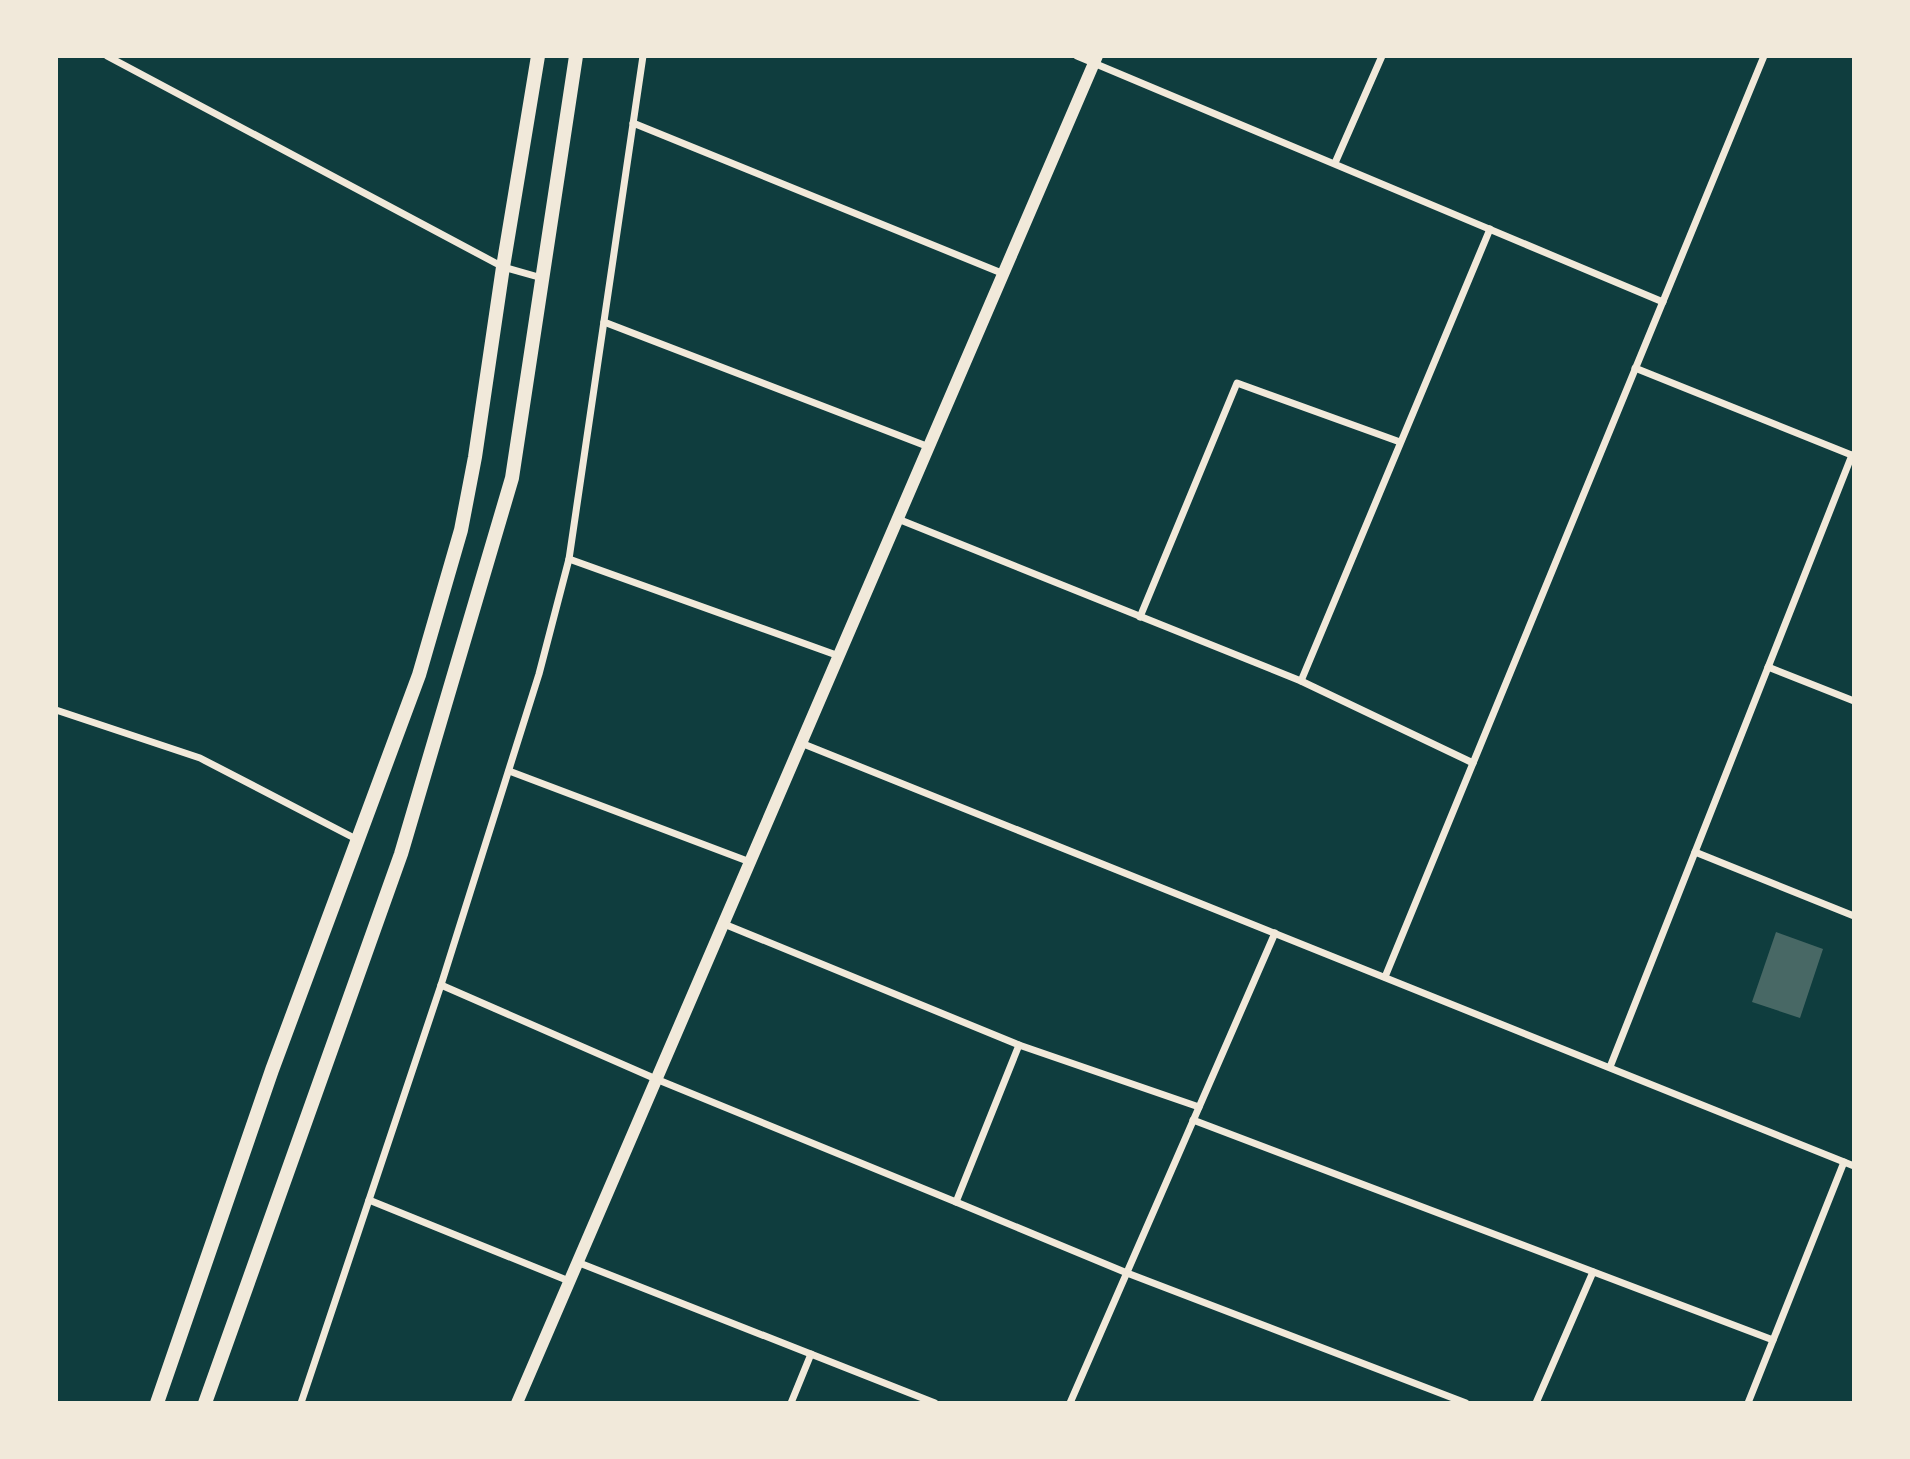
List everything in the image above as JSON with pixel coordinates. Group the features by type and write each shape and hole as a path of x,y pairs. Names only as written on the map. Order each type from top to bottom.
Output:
{"main road":[{"path":"157,1403 272,1070 419,675 461,530 475,457 538,56"},
{"path":"205,1403 401,855 512,478 576,56"}],"street":[{"path":"107,56 503,267 542,278"},
{"path":"301,1403 441,985 509,771 539,674 569,559 643,56"},
{"path":"1077,56 1096,59 1663,302"},
{"path":"1335,163 1382,56"},
{"path":"1385,977 1764,56"},
{"path":"517,1403 1096,59"},
{"path":"633,122 1004,274"},
{"path":"1301,681 1490,229"},
{"path":"604,322 929,447"},
{"path":"1610,1068 1853,455 1635,368"},
{"path":"1140,617 1237,383 1401,442"},
{"path":"898,519 1301,681 1473,763"},
{"path":"569,559 839,656"},
{"path":"1768,667 1854,701"},
{"path":"56,710 200,758 358,840"},
{"path":"801,743 1854,1166"},
{"path":"509,771 750,862"},
{"path":"1695,852 1854,916"},
{"path":"723,924 1019,1045 1199,1107"},
{"path":"1070,1403 1275,933"},
{"path":"441,985 656,1079 1127,1273 1466,1403"},
{"path":"956,1202 1019,1045"},
{"path":"1194,1120 1773,1340"},
{"path":"1748,1403 1844,1161"},
{"path":"369,1200 569,1281"},
{"path":"578,1262 935,1403"},
{"path":"1536,1403 1593,1272"},
{"path":"791,1403 811,1354"}],"building":[{"path":"1776,932 1823,949 1800,1018 1752,1002"}]}
